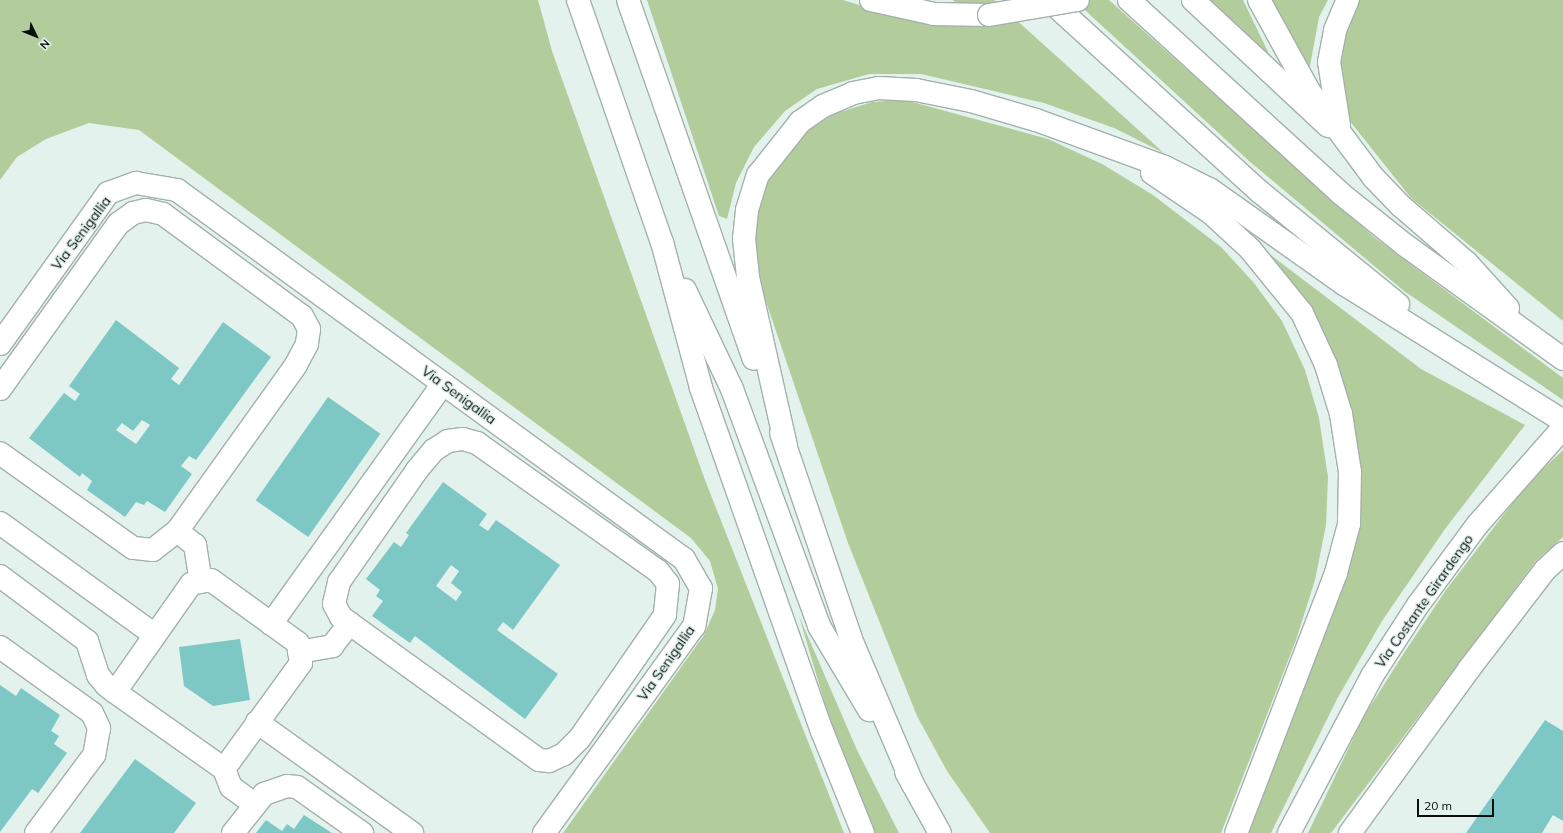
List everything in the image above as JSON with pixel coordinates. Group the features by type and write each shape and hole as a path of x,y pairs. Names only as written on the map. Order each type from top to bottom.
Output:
{"main road":[{"path":"578,0 662,242 701,388 822,731 863,833"},
{"path":"628,0 720,264 786,446 853,644 913,785"},
{"path":"871,0 934,14 989,15 1078,0"},
{"path":"1049,0 1266,197 1474,364"},
{"path":"1129,0 1340,192 1405,245 1563,359"},
{"path":"1193,0 1343,140 1401,206 1467,263 1537,340"},
{"path":"1259,0 1310,91 1343,140"},
{"path":"1343,140 1334,111 1329,62 1335,30 1348,0"},
{"path":"786,446 748,277 744,239 747,210 758,175 800,122 823,106 853,93 878,88 916,90 1036,120 1124,154 1165,167 1211,190 1344,284 1563,421"},
{"path":"1124,154 1211,213 1276,278 1302,313 1326,365 1341,414 1350,472 1349,524 1324,606 1236,833"},
{"name":"Via Senigallia","path":"0,344 108,194 136,182 177,190 684,559 701,588 694,626 544,833"},
{"path":"0,389 118,224 133,213 146,210 163,214 302,316 309,329 307,344 296,365 177,531 153,550 133,548 0,453"},
{"path":"662,242 732,389 819,626 940,833"},
{"path":"271,624 443,384"},
{"name":"Via Costante Girardengo","path":"1289,833 1372,676 1414,611 1478,524 1563,428"},
{"path":"448,441 477,443 658,571 668,584 665,615 579,739 564,754 549,761 539,760 350,623 334,604 338,582 417,470 434,450 448,441"},
{"path":"0,523 155,635"},
{"path":"177,531 195,545 201,582"},
{"path":"1350,833 1469,669 1545,570 1563,553"},
{"path":"0,576 87,641 98,675 115,692 224,768 231,787 254,804"},
{"path":"115,692 191,584 211,580 298,643 300,663 224,768"},
{"path":"299,652 332,646 350,623"},
{"path":"0,647 92,713 99,728 98,741 94,755 36,833"},
{"path":"78,703 98,675"},
{"path":"257,722 412,833"},
{"path":"233,833 254,804 275,788 297,787 362,833"}],"green space":[{"path":"0,0 538,0 552,51 705,480 844,833 563,833 704,635 715,610 718,589 710,561 691,538 139,130 89,123 46,139 17,157 0,180"},
{"path":"647,0 843,0 882,12 967,19 953,0 994,0 1164,153 1114,128 1044,103 921,74 869,74 817,89 785,111 754,147 736,183 727,219 719,216"},
{"path":"1074,0 1109,0 1374,237 1563,378 1563,400 1404,291 1249,161"},
{"path":"1206,0 1243,0 1273,62"},
{"path":"1267,0 1328,0 1319,17 1310,66 1304,70"},
{"path":"1356,0 1563,0 1563,321 1411,198 1345,115 1338,80 1341,37"},
{"path":"905,100 1048,139 1102,164 1153,195 1221,247 1254,283 1282,321 1305,370 1319,418 1328,477 1326,525 1315,580 1296,640 1221,833 990,833 947,771 917,716 848,543 759,281 754,229 762,190 782,154 808,130 834,114 872,102"},
{"path":"1264,250 1421,369 1525,425 1445,529 1382,621 1337,699 1271,833 1249,833 1351,561 1359,507 1354,443"},
{"path":"1563,450 1563,537 1536,561 1331,833 1308,833 1364,716 1404,653 1446,590 1527,484"},
{"path":"799,616 857,750 899,833 873,833 835,738"}],"building":[{"path":"116,320 179,368 171,379 179,385 223,322 271,357 196,460 189,456 181,466 192,474 165,512 147,501 144,505 136,502 125,517 87,490 92,481 82,473 80,477 29,438 64,393 75,401 80,394 69,386","holes":["142,420 150,425 136,444 116,430 122,423 133,431"]},
{"path":"328,397 380,434 308,537 256,500"},
{"path":"443,482 487,514 479,525 488,531 496,520 560,565 513,630 503,622 497,630 558,674 525,719 415,636 410,643 372,616 383,601 376,596 380,590 366,579 394,542 401,547 409,535 406,533","holes":["451,565 459,571 451,583 462,592 456,601 436,586"]},
{"path":"240,639 250,700 213,706 184,686 179,647"},
{"path":"0,685 16,696 21,688 60,715 51,731 59,736 54,744 67,753 38,793 32,789 0,832"},
{"path":"1545,720 1563,731 1563,821 1553,815 1542,833 1466,833"},
{"path":"135,759 196,803 174,833 80,833"},
{"path":"304,815 332,833 256,833 266,820 282,831 287,824 294,829"}]}
